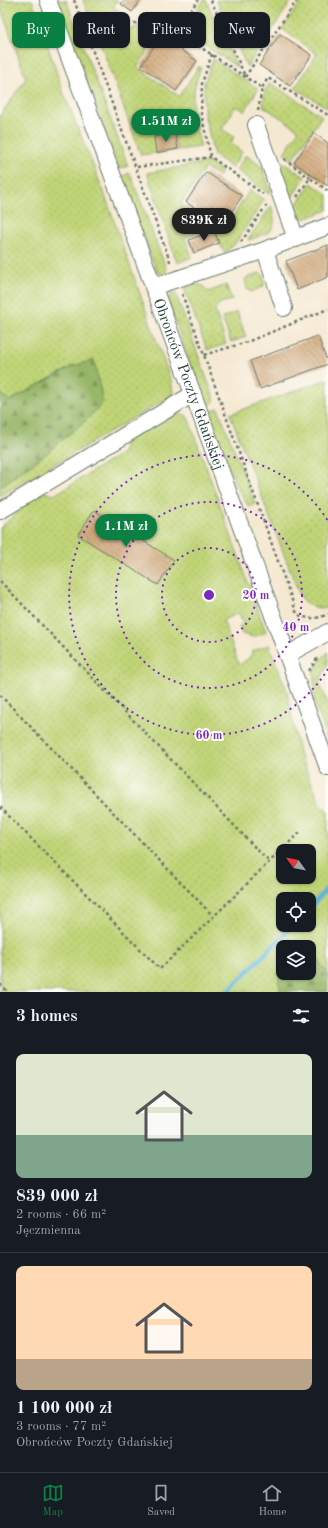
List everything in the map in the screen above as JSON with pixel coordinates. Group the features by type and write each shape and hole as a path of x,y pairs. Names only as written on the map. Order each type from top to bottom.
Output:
{"street":[{"name":"Obrońców Poczty Gdańskiej","path":"48,0 193,394 328,768"},
{"path":"256,125 296,239"},
{"path":"153,287 265,250 328,226"},
{"path":"265,250 284,308"},
{"path":"0,511 193,394"},
{"path":"287,655 328,632"}],"path":[{"path":"74,0 79,12"},
{"path":"190,12 198,0"},
{"path":"211,0 245,76"},
{"path":"245,76 297,0"},
{"path":"92,48 137,167 297,614 303,618 328,614"},
{"path":"203,48 262,88"},
{"path":"212,54 202,83 201,112 211,157 264,195"},
{"path":"256,125 262,88 268,78 328,115"},
{"path":"137,167 211,157"},
{"path":"287,213 310,178 328,191"},
{"path":"237,249 270,199"},
{"path":"204,355 247,342 328,309"},
{"path":"0,581 269,862"},
{"path":"308,676 320,654"},
{"path":"0,695 214,916"},
{"path":"0,807 160,969 300,832"},
{"path":"0,984 8,992"}],"green space":[{"path":"0,0 32,0 36,12 12,12 12,39 0,6"},
{"path":"56,0 66,0 73,19 73,46 65,24 65,12 60,12"},
{"path":"83,0 118,0 113,7 120,12 88,12"},
{"path":"204,0 206,0 214,17 214,48 228,48 237,67 206,46 206,12 196,12"},
{"path":"216,0 292,0 270,33 270,12 222,12"},
{"path":"302,0 328,0 328,108 295,88 317,54 282,29"},
{"path":"138,27 138,48 150,48 137,67 179,96 199,66 201,68 194,89 193,108 195,126 201,147 141,155 102,48 130,48 130,29"},
{"path":"15,48 48,48 64,94 103,190 171,381 173,392 170,397 0,496 0,487 48,452 87,419 103,402 99,386 73,366 9,401 0,393 0,116 26,78"},
{"path":"74,48 84,48 128,166 119,169"},
{"path":"238,48 260,48 247,67"},
{"path":"213,59 258,89 245,111 236,106 222,129 234,137 231,143 242,152 232,168 214,155 204,113 204,84"},
{"path":"270,83 322,116 292,160 284,153 299,130 263,106 265,90"},
{"path":"246,155 262,167 271,191 269,194 236,170"},
{"path":"281,161 305,177 287,205 275,171"},
{"path":"208,162 222,171 219,176 205,168 181,204 224,230 250,190 264,200 234,245 224,253 213,227 185,238 192,257 177,263 147,173"},
{"path":"130,173 166,268 166,273 164,276 157,272 121,177"},
{"path":"311,183 328,195 328,210 304,219 297,215 294,208"},
{"path":"271,206 274,221 271,230 248,240"},
{"path":"260,273 264,276 264,286 251,292 247,289 245,279"},
{"path":"197,284 203,286 208,292 226,285 232,300 220,303 215,310 226,344 207,350 184,288"},
{"path":"175,292 215,401 210,405 205,405 167,299"},
{"path":"237,312 246,337 231,342 222,318"},
{"path":"94,360 103,402 87,419 48,452 0,487 0,393 10,401 73,366"},
{"path":"328,379 328,608 323,608 312,606 300,596 230,414"},
{"path":"218,408 255,504 249,507 236,486 208,413"},
{"path":"179,414 186,415 189,420 266,632 253,637 242,634 239,627 243,624 239,613 223,620 239,665 249,658 253,651 269,645 287,691 299,753 320,803 328,811 328,972 325,970 316,955 316,940 276,940 276,980 279,980 281,992 0,992 0,528 41,491 54,495 124,452 124,440 155,423"},
{"path":"328,652 328,665 319,682 328,704 328,739 312,696 315,688 313,672"},
{"path":"316,955 325,970 328,972 328,992 281,992 279,980 316,980"}],"building":[{"path":"124,0 141,0 132,12 121,4"},
{"path":"280,34 312,55 290,86 259,65"},
{"path":"153,48 182,48 181,50 197,61 176,91 141,66"},
{"path":"175,133 178,149 156,153 154,137"},
{"path":"314,133 328,143 328,186 294,163"},
{"path":"206,172 242,196 223,226 186,202"},
{"path":"214,230 219,243 194,253 189,240"},
{"path":"328,245 328,277 297,290 286,261"},
{"path":"318,336 328,364 260,389 250,361"},
{"path":"94,510 174,560 158,585 78,535"}],"waterway":[{"path":"316,902 328,887"},
{"path":"227,992 287,932"}]}
